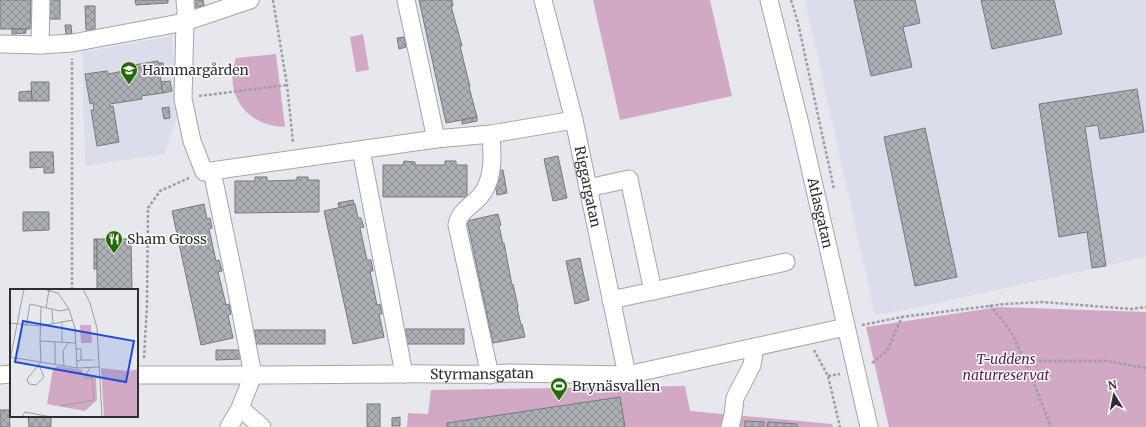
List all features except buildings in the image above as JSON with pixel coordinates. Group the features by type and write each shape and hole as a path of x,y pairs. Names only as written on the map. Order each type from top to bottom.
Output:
{"street":[{"path":"40,45 41,0"},
{"path":"185,0 186,11 183,99 192,141 208,172 235,282 253,375 240,408 229,427"},
{"path":"0,44 40,45 72,43 185,22 250,0"},
{"path":"406,0 436,139"},
{"name":"Riggargatan","path":"543,0 574,120 627,375"},
{"name":"Atlasgatan","path":"769,0 800,124 854,326 869,427"},
{"path":"208,172 436,139 491,134 574,120"},
{"path":"490,375 457,226 458,218 478,200 486,187 492,163 491,134"},
{"path":"361,150 404,374"},
{"path":"588,188 629,180 653,291"},
{"path":"611,300 786,262"},
{"name":"Styrmansgatan","path":"140,375 490,375 509,373 627,375 854,326"},
{"path":"730,427 735,398 752,365 756,347"},
{"path":"0,375 10,374"},
{"path":"240,408 262,427"}],"path":[{"path":"274,0 286,85 294,159"},
{"path":"72,43 72,289"},
{"path":"183,99 286,85"},
{"path":"140,375 147,305 148,208 160,191 208,172"},
{"path":"854,326 902,317 990,305 1043,302 1132,309 1146,307"},
{"path":"990,305 1010,332 1025,361 1051,427"},
{"path":"870,365 887,351 902,317"},
{"path":"806,336 828,376 840,427"},
{"path":"1025,361 1108,361 1146,368"}],"shaded area":[{"path":"805,0 1146,0 1146,257 919,307 875,315"},
{"name":"Hammargården","path":"172,36 177,117 165,154 85,166 82,52"}],"green space":[{"path":"593,0 710,0 732,96 620,120"},
{"path":"363,34 369,70 356,72 350,37"},
{"path":"276,54 285,127 259,121 249,114 241,106 236,96 233,84 233,72 236,58"},
{"name":"T-uddens naturreservat","path":"999,307 1146,312 1146,427 889,427 866,327"},
{"name":"Brynäsvallen","path":"685,386 690,411 832,424 833,427 407,427 408,413 428,414 431,390"}],"place":[{"name":"Hammargården","path":"129,85"},
{"name":"Sham Gross","path":"114,254"},
{"name":"Brynäsvallen","path":"559,401"}]}
